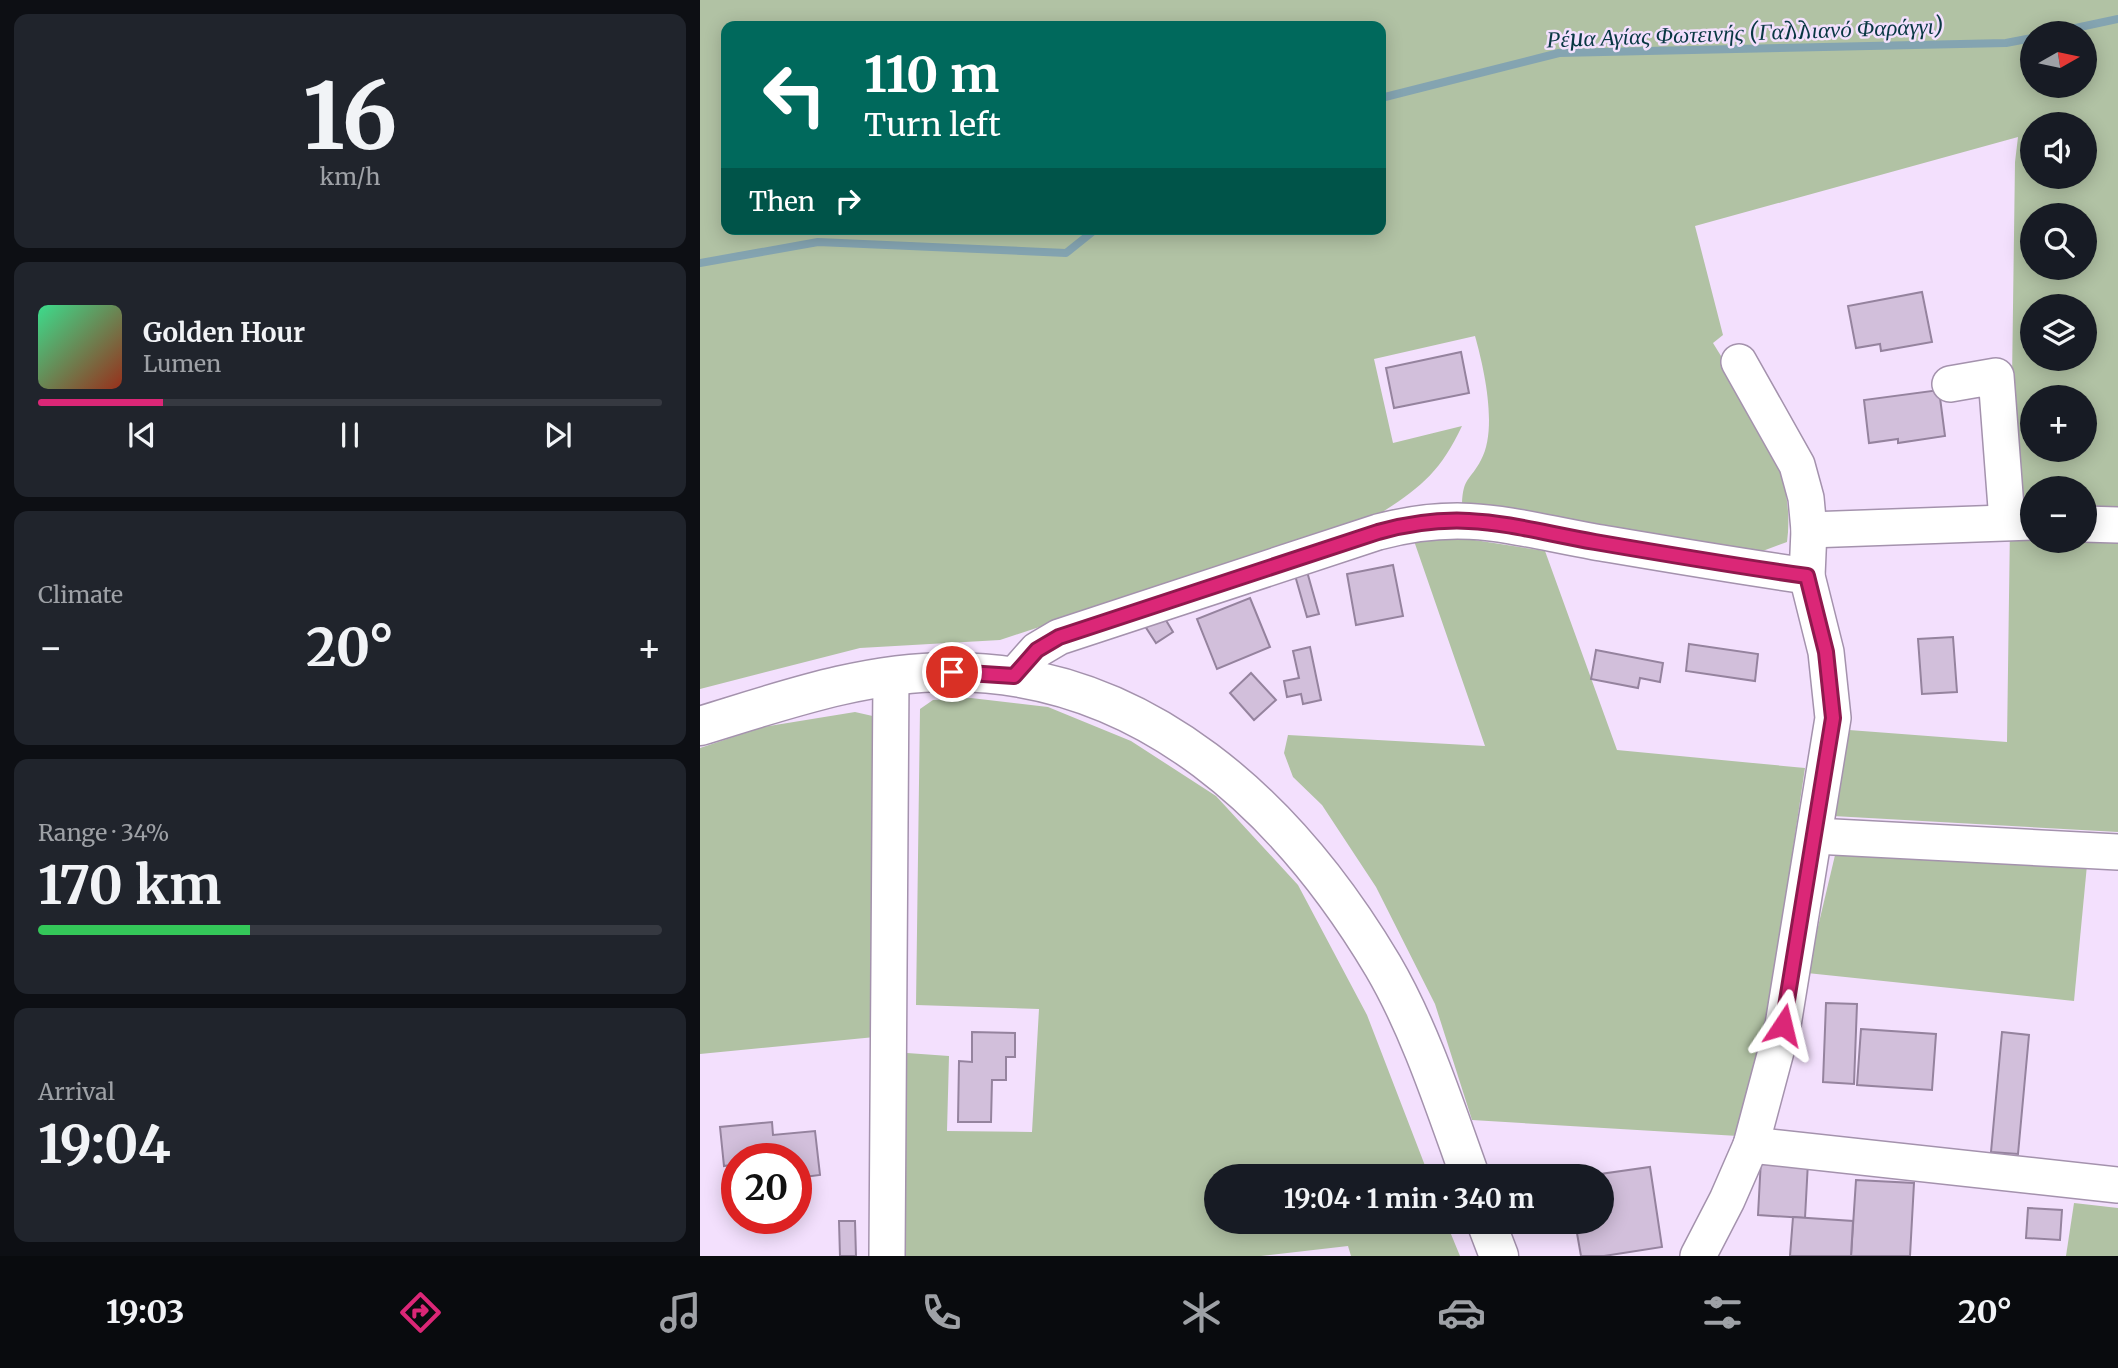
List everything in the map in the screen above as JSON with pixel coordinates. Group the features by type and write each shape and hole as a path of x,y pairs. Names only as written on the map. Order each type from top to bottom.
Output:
{"main road":[{"path":"700,726 850,682 952,672 1014,676 1096,699 1129,711 1171,735 1252,798 1337,898 1383,967 1422,1048 1466,1164"},
{"path":"1491,1234 1499,1256"}],"street":[{"path":"1698,1256 1751,1145 1783,1025 1833,718 1826,652 1807,576 1809,530 1806,498 1797,465 1740,362"},
{"path":"1809,530 2019,522 1996,376 1950,384"},
{"path":"1014,676 1037,650 1059,637 1378,532 1432,520 1488,520 1592,541 1807,576"},
{"path":"2097,525 2118,526"},
{"path":"887,1256 891,676"},
{"path":"1815,836 2118,852"},
{"path":"1751,1145 2118,1185"}],"green space":[{"path":"700,0 2118,0 2118,832 1833,816 1849,730 2007,742 2015,162 2018,137 1695,226 1723,335 1713,343 1742,389 1778,462 1785,488 1787,542 1760,552 1462,504 1466,484 1486,447 1488,432 1488,398 1475,336 1374,359 1393,443 1462,426 1445,456 1427,478 1376,516 1000,640 860,648 700,689"},
{"path":"1413,538 1468,539 1545,551 1617,750 1805,768 1772,989 1738,1136 1472,1120 1435,1004 1376,887 1322,805 1293,777 1284,753 1288,735 1485,746"},
{"path":"971,698 1048,707 1131,741 1216,796 1298,885 1367,1015 1424,1164 1204,1164 1204,1234 1451,1234 1460,1256 1351,1256 1348,1246 1261,1256 904,1256 907,1053 949,1056 947,1131 1032,1132 1039,1009 916,1005 920,709 933,700"},
{"path":"855,712 877,717 875,1037 700,1054 700,748 763,727"},
{"path":"1836,851 2087,865 2074,1001 1807,973"},
{"path":"2074,1203 2118,1208 2118,1256 2066,1256"}],"building":[{"path":"1922,292 1932,342 1881,351 1880,344 1856,348 1848,306"},
{"path":"1461,352 1469,393 1394,408 1386,368"},
{"path":"1939,390 1945,436 1898,443 1898,439 1869,443 1864,400"},
{"path":"1393,565 1403,616 1356,625 1347,574"},
{"path":"1306,568 1319,614 1307,617 1294,572"},
{"path":"1250,598 1270,647 1217,669 1197,619"},
{"path":"1161,612 1173,632 1156,643 1143,623"},
{"path":"1953,637 1957,692 1922,694 1918,639"},
{"path":"1689,644 1758,654 1755,681 1686,671"},
{"path":"1310,647 1321,700 1303,704 1301,694 1287,697 1284,681 1299,678 1293,651"},
{"path":"1596,650 1663,663 1660,682 1640,678 1638,688 1591,679"},
{"path":"1251,673 1276,700 1254,720 1230,693"},
{"path":"1826,1003 1857,1004 1854,1084 1823,1082"},
{"path":"1861,1029 1936,1034 1932,1090 1857,1085"},
{"path":"972,1032 1015,1033 1015,1057 1006,1057 1006,1080 992,1080 991,1122 958,1122 959,1061 972,1062"},
{"path":"2002,1032 2029,1035 2018,1154 1991,1152"},
{"path":"772,1122 773,1135 815,1131 820,1175 812,1176 812,1143 722,1143 720,1127"},
{"path":"1761,1159 1808,1162 1805,1218 1758,1215"},
{"path":"1650,1167 1662,1247 1604,1256 1581,1256 1577,1234 1614,1234 1614,1172"},
{"path":"1856,1180 1914,1183 1910,1256 1851,1256"},
{"path":"2028,1208 2062,1210 2060,1240 2026,1238"},
{"path":"1793,1217 1853,1221 1851,1256 1790,1256"},
{"path":"839,1221 855,1221 856,1256 840,1256"}],"waterway":[{"name":"Ρέμα Αγίας Φωτεινής (Γαλλιανό Φαράγγι)","path":"2097,23 2118,19"},
{"name":"Ρέμα Αγίας Φωτεινής (Γαλλιανό Φαράγγι)","path":"1386,97 1559,53 2006,43 2020,40"},
{"name":"Ρέμα Αγίας Φωτεινής (Γαλλιανό Φαράγγι)","path":"700,263 818,242 1066,253 1088,235"}],"route":[{"path":"952,672 1014,676 1037,650 1059,637 1378,532 1432,520 1488,520 1740,567 1807,576 1826,652 1833,718 1783,1025"}]}
